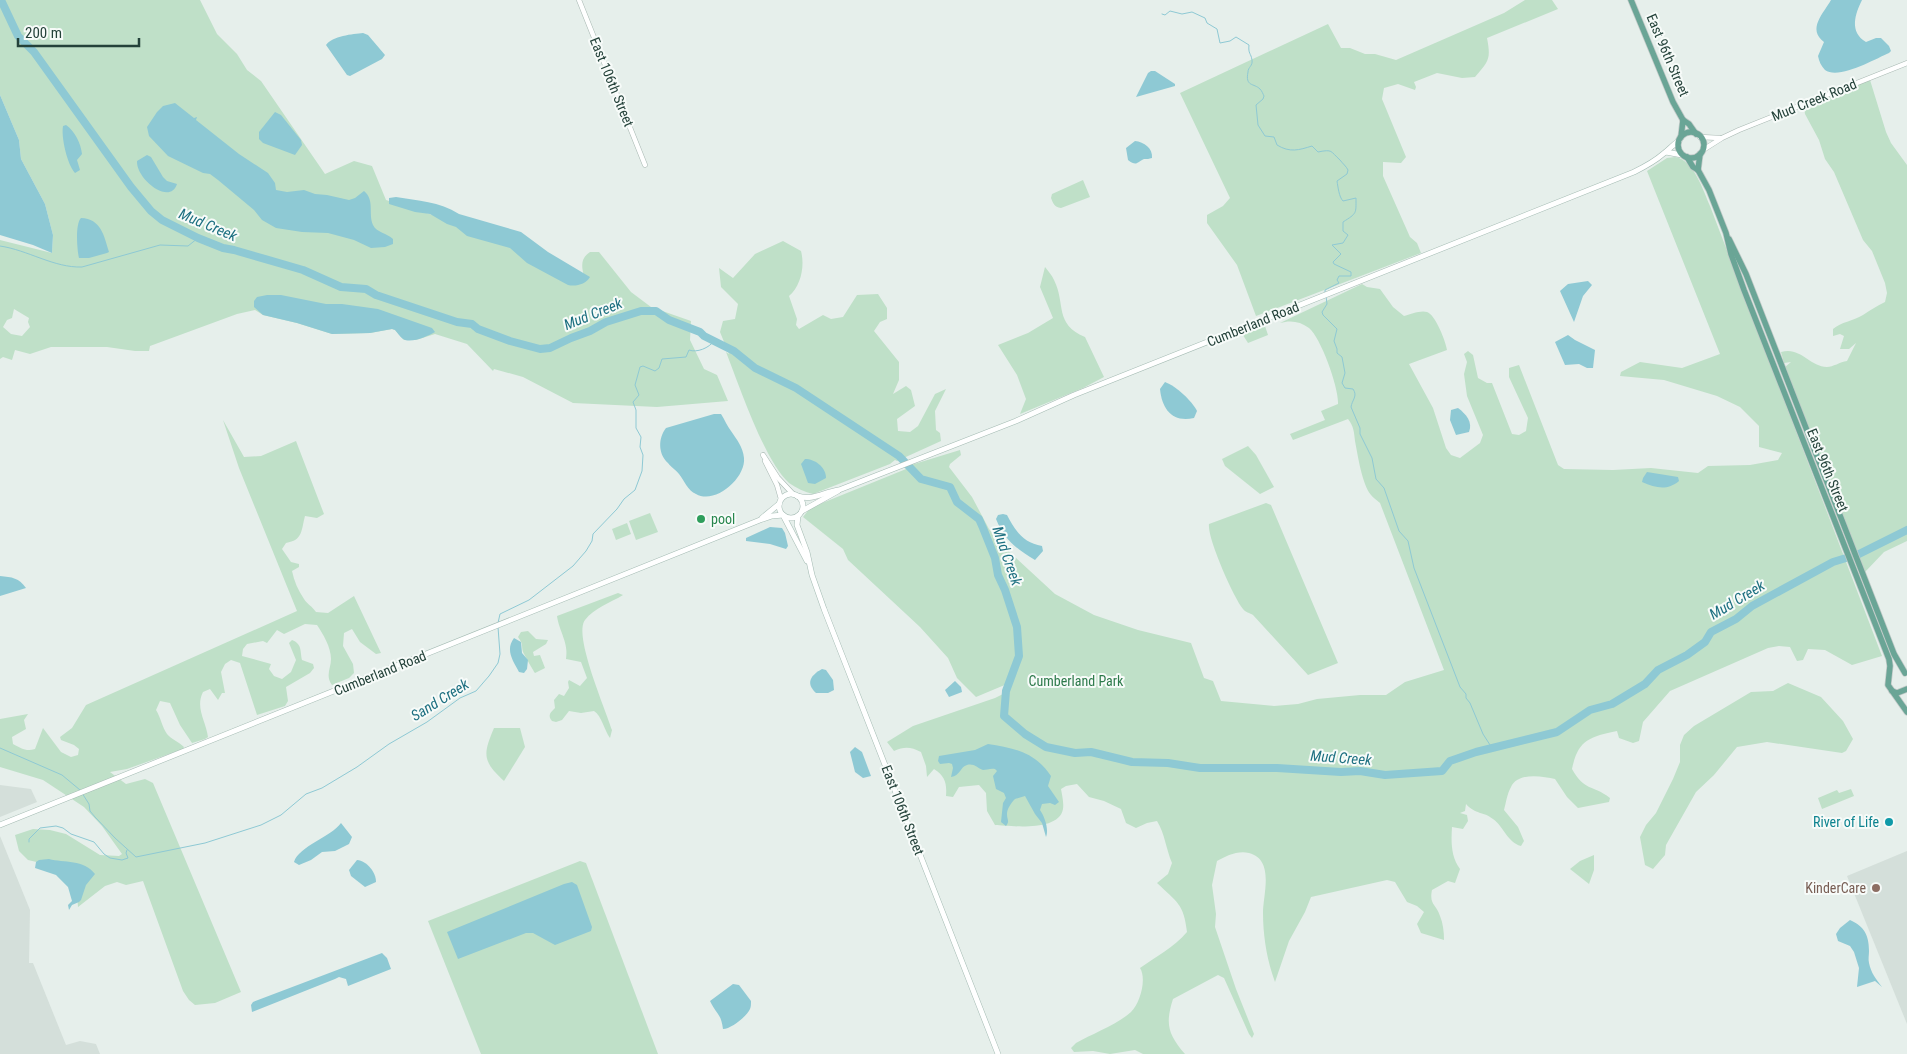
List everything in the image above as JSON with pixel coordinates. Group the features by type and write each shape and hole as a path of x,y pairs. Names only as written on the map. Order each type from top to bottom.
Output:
{"main road":[{"name":"East 96th Street","path":"1631,0 1671,97 1683,120 1698,135"},
{"path":"1683,120 1679,148 1685,156"},
{"path":"1680,139 1689,132 1698,135 1704,145 1698,170"},
{"name":"Cumberland Road","path":"800,514 839,490 1634,172 1666,152 1670,146 1680,139"},
{"path":"1666,152 1692,158 1701,152"},
{"name":"East 96th Street","path":"1685,156 1693,167 1698,170 1709,190 1726,233 1738,273 1847,543 1890,661 1888,686 1907,712"},
{"name":"Cumberland Road","path":"795,495 811,499 839,490"},
{"path":"787,495 795,495 803,504 800,514 791,518 783,516 779,510 780,501 787,495"},
{"name":"Cumberland Road","path":"760,520 780,501"},
{"name":"East 106th Street","path":"800,514 797,525 824,609 998,1054"},
{"name":"Cumberland Road","path":"0,825 760,520 772,516 783,516"},
{"name":"East 106th Street","path":"783,516 791,527 810,566"},
{"name":"East 96th Street","path":"1857,570 1894,654 1906,674"},
{"path":"1888,677 1896,673 1906,674"},
{"path":"1892,691 1898,692 1907,689"}],"street":[{"name":"East 106th Street","path":"579,0 645,165"},
{"name":"Mud Creek Road","path":"1701,152 1722,138 1907,63"},
{"name":"Mud Creek Road","path":"1698,135 1722,138"},
{"path":"780,501 777,485 766,466 763,455 778,478 795,495"}],"shaded area":[{"path":"0,785 31,789 37,802 0,817"},
{"path":"0,836 30,910 29,963 33,963 66,1045 80,1041 96,1044 100,1054 0,1054"},
{"path":"1907,851 1907,1024 1847,876"}],"green space":[{"path":"0,0 200,0 217,34 237,54 247,70 261,81 325,174 354,161 372,166 386,200 523,244 584,276 583,259 590,252 599,252 631,292 651,307 691,321 690,340 704,369 717,375 728,401 657,407 573,403 523,377 494,369 493,371 467,344 435,334 416,340 404,340 392,329 370,333 332,334 263,315 255,310 237,314 150,346 149,351 107,347 51,347 30,354 15,350 12,360 3,357 0,359 0,240 52,253 53,235 45,204 21,159 19,140 0,95","holes":["14,309 29,318 30,327 22,336 11,334 3,327 7,320 12,318"]},
{"path":"1525,0 1552,0 1558,9 1487,38 1488,59 1475,77 1462,78 1437,73 1414,82 1415,90 1398,84 1384,88 1382,99 1406,157 1401,163 1383,162 1383,176 1410,237 1417,243 1421,253 1256,316 1237,265 1207,223 1207,215 1223,206 1230,198 1180,93 1328,24 1341,48 1350,48 1365,54 1375,54 1396,60 1504,13"},
{"path":"1870,80 1886,132 1891,143 1907,165 1907,541 1884,552 1865,572 1785,367 1791,362 1784,363 1781,352 1794,352 1821,366 1827,367 1847,361 1856,343 1849,349 1840,349 1844,336 1840,334 1833,336 1833,329 1885,302 1887,293 1885,283 1872,251 1863,240 1834,172 1825,159 1819,140 1805,114 1804,107"},
{"name":"Cumberland Park","path":"1675,157 1682,159 1693,170 1704,192 1882,656 1852,665 1825,650 1808,649 1803,660 1797,661 1790,647 1779,646 1768,648 1670,691 1643,722 1639,741 1633,743 1619,738 1617,731 1599,735 1586,741 1581,746 1572,769 1585,785 1610,798 1609,802 1578,808 1567,797 1555,779 1531,776 1514,782 1508,793 1504,810 1518,827 1524,841 1521,846 1512,841 1493,819 1473,810 1466,804 1465,811 1460,813 1467,815 1468,821 1463,829 1452,827 1453,854 1460,869 1455,883 1448,881 1432,890 1431,899 1441,919 1444,940 1421,933 1417,924 1424,912 1417,906 1407,902 1395,882 1387,880 1311,897 1289,941 1275,982 1265,939 1263,913 1265,870 1257,857 1249,853 1236,853 1224,857 1217,861 1212,885 1216,914 1215,927 1236,989 1254,1034 1252,1038 1224,978 1218,975 1173,999 1169,1015 1170,1028 1175,1040 1185,1054 1143,1054 1135,1050 1110,1054 1093,1051 1074,1052 1071,1048 1076,1043 1112,1025 1131,1012 1142,991 1143,978 1140,968 1182,938 1187,932 1184,915 1178,904 1157,883 1168,874 1172,863 1160,826 1157,821 1136,828 1126,823 1121,809 1104,801 1089,797 1077,784 1061,789 1063,809 1060,816 1053,821 1034,826 995,825 987,811 986,793 979,785 959,787 953,797 946,796 946,784 941,774 934,769 927,777 926,766 921,752 908,748 894,751 887,742 913,726 995,698 1007,692 1007,684 976,697 957,678 948,658 920,627 848,560 843,549 803,517 810,508 911,467 911,465 960,450 961,455 949,467 972,497 989,529 1003,546 1055,594 1094,615 1138,630 1191,643 1204,678 1213,681 1221,701 1274,706 1298,704 1317,699 1360,695 1386,695 1405,682 1444,670 1380,503 1372,496 1365,484 1350,422 1348,419 1293,440 1290,434 1325,420 1321,411 1338,404 1338,397 1324,352 1314,333 1299,323 1291,321 1280,323 1362,284 1367,287 1380,289 1393,307 1404,316 1415,312 1427,312 1430,314 1440,329 1447,350 1409,364 1433,408 1446,448 1451,455 1460,458 1480,443 1483,435 1467,396 1464,374 1467,362 1464,354 1468,351 1473,355 1478,378 1487,383 1492,383 1512,434 1519,435 1526,431 1528,418 1509,377 1509,368 1519,365 1558,465 1564,469 1613,470 1651,468 1698,473 1708,466 1750,465 1778,460 1782,453 1759,447 1759,426 1740,407 1717,396 1664,380 1620,376 1621,372 1640,362 1682,368 1720,354 1647,171 1667,158"},
{"path":"1083,180 1090,197 1061,208 1054,205 1051,198 1052,194"},
{"path":"783,241 801,251 801,275 796,287 789,296 797,319 796,325 799,329 823,315 831,319 843,317 857,295 878,294 887,308 887,319 880,322 874,331 899,362 899,380 893,394 906,386 911,390 915,406 897,419 898,431 910,432 918,426 935,394 946,389 935,411 936,430 940,433 941,441 897,461 895,460 890,464 813,494 789,483 780,472 770,457 753,421 720,332 723,321 735,319 738,304 721,287 719,268 733,278 755,254"},
{"path":"1045,267 1058,289 1065,320 1075,332 1085,337 1104,377 1083,388 1020,414 1026,399 1017,375 998,345 1028,333 1053,318 1040,287"},
{"path":"1264,323 1268,335 1248,343 1241,332"},
{"path":"223,420 244,457 261,456 296,441 324,514 317,518 305,516 302,530 296,540 286,543 282,549 291,562 299,564 299,567 292,571 295,582 305,601 316,612 328,613 354,596 381,653 376,654 360,642 352,629 344,633 343,646 353,664 354,673 349,678 332,685 329,675 330,650 317,625 305,624 284,634 277,630 267,643 263,641 247,644 243,649 242,656 271,664 269,669 274,676 282,679 291,672 296,660 289,643 292,640 298,643 302,660 313,664 314,668 310,673 286,687 288,701 285,706 257,715 240,663 231,660 225,664 221,672 225,693 222,693 218,700 210,689 203,692 201,698 200,704 208,737 192,743 180,725 170,703 160,701 156,710 164,728 169,736 184,747 183,749 127,769 110,772 126,784 145,779 153,783 241,992 215,1003 195,1005 183,991 143,881 126,885 117,882 105,886 78,907 77,894 88,874 28,860 19,851 15,835 33,829 50,830 66,834 100,855 119,856 122,854 102,826 84,807 43,780 0,767 0,719 28,714 24,720 26,729 12,737 13,744 21,748 26,750 35,749 43,728 61,752 71,757 78,755 79,749 61,740 60,737 72,728 86,705 297,611 239,468"},
{"path":"1248,446 1256,455 1274,487 1260,494 1225,466 1222,459"},
{"path":"1266,503 1271,505 1338,663 1308,675 1253,615 1243,609 1222,568 1212,542 1209,524"},
{"path":"650,513 658,532 636,540 629,521"},
{"path":"627,523 631,534 616,540 612,529"},
{"path":"618,593 623,595 593,612 585,620 582,628 583,641 592,673 612,730 610,738 599,716 594,711 581,713 569,711 562,720 556,722 552,721 550,715 555,708 554,700 559,694 564,696 569,688 569,680 580,686 587,678 581,662 566,659 565,642 557,616"},
{"path":"528,631 536,639 548,640 546,644 533,652 534,656 540,655 545,668 535,673 523,652 522,643 518,637 521,632"},
{"path":"1788,683 1821,697 1843,721 1853,739 1846,751 1842,753 1767,742 1737,747 1714,775 1696,792 1666,845 1665,855 1653,869 1645,865 1640,837 1646,825 1656,813 1673,779 1680,762 1680,745 1684,735 1694,726 1751,692 1773,691"},
{"path":"494,728 520,728 525,747 504,781 492,768 487,757 488,744"},
{"path":"1851,789 1854,796 1822,809 1818,798 1837,790 1839,793"},
{"path":"1594,855 1594,870 1589,884 1570,869 1580,861"},
{"path":"580,861 586,863 658,1054 481,1054 428,921"}],"water":[{"path":"1831,0 1862,0 1855,22 1857,33 1866,42 1881,38 1891,51 1848,71 1831,72 1825,70 1818,56 1824,42 1819,37 1817,27 1818,21"},
{"path":"363,33 368,35 385,55 382,59 350,76 347,75 326,45 333,39"},
{"path":"1155,71 1175,84 1175,86 1136,97 1148,73"},
{"path":"0,95 19,140 21,159 45,204 53,235 52,253 0,235"},
{"path":"175,103 194,118 197,117 196,120 239,154 268,173 275,183 276,190 287,192 304,190 315,194 349,200 364,191 369,198 373,225 377,230 393,239 393,244 385,247 371,248 354,240 328,233 276,228 262,220 254,210 210,174 203,173 168,156 149,136 147,127 157,112 163,106"},
{"path":"275,112 281,115 301,140 302,145 295,155 263,143 259,139 259,132"},
{"path":"66,125 75,134 82,154 77,160 80,170 75,173 69,163 64,143 63,126"},
{"path":"1135,141 1147,146 1151,151 1152,158 1144,159 1135,164 1128,160 1126,148"},
{"path":"147,155 151,157 167,181 177,184 173,190 168,192 161,191 147,182 138,168 137,161"},
{"path":"396,197 444,206 459,214 521,232 548,252 590,277 580,284 568,285 527,263 510,248 467,236 456,227 430,214 415,212 389,204 389,198"},
{"path":"81,218 93,221 101,229 109,252 89,258 79,258 77,231"},
{"path":"1588,281 1592,285 1583,296 1574,322 1560,291 1568,284"},
{"path":"281,295 326,304 342,304 378,309 432,328 435,332 410,341 403,339 392,329 370,333 332,334 263,315 254,307 254,301 257,297"},
{"path":"1568,335 1595,350 1593,368 1587,368 1579,364 1565,365 1555,342"},
{"path":"1165,382 1179,390 1191,403 1197,411 1194,418 1180,418 1170,413 1163,403 1161,396 1160,389"},
{"path":"1458,408 1468,418 1470,428 1469,432 1456,435 1450,420 1451,410"},
{"path":"714,414 721,414 739,444 744,458 740,474 728,488 712,496 704,496 696,494 691,490 665,459 662,455 660,441 666,428"},
{"path":"805,459 819,464 826,474 826,478 815,484 808,483 801,464"},
{"path":"1647,472 1678,477 1679,481 1666,487 1652,486 1642,482"},
{"path":"998,515 1007,515 1013,526 1025,539 1042,546 1043,551 1035,560 1022,552 1007,538 996,519"},
{"path":"770,527 782,528 788,546 786,549 770,544 746,541 746,538"},
{"path":"0,576 15,579 26,588 0,596"},
{"path":"514,638 521,642 522,653 528,660 527,669 524,673 519,672 511,655 510,647"},
{"path":"822,669 826,670 833,680 834,690 828,693 816,693 810,683 812,677"},
{"path":"955,681 961,687 962,692 949,697 945,690"},
{"path":"988,744 1007,747 1031,756 1051,776 1048,786 1059,802 1055,805 1050,803 1042,804 1040,810 1046,824 1046,837 1042,823 1025,796 1015,799 1008,808 1008,822 1006,826 1001,822 1003,803 1006,798 1004,793 996,789 993,776 997,771 995,769 983,770 974,765 967,765 951,777 952,764 940,764 938,761 939,756 975,750"},
{"path":"855,747 862,752 871,776 863,778 855,772 850,752"},
{"path":"341,823 352,837 349,844 335,851 322,852 311,860 299,865 294,862 297,856 308,846 330,833"},
{"path":"49,859 74,862 85,866 95,874 86,885 81,900 72,905 69,910 68,905 72,901 68,887 56,875 35,868 36,862 39,860"},
{"path":"357,860 364,862 370,868 376,882 365,887 351,876 349,870"},
{"path":"572,882 577,885 592,927 591,931 555,945 533,933 526,933 458,959 447,932"},
{"path":"1850,920 1859,925 1867,936 1870,967 1882,987 1875,981 1857,987 1859,968 1854,952 1850,946 1838,941 1836,934"},
{"path":"382,953 387,958 391,969 348,986 346,979 339,977 252,1012 251,1005 253,1002"},
{"path":"733,984 739,985 751,1001 751,1007 738,1022 723,1029 720,1017 710,1001"}],"waterway":[{"name":"Mud Creek","path":"1,0 18,36 34,52 131,187 151,211 162,220 223,248 303,270 341,287 366,289 376,295 457,322 472,324 478,329 510,341 540,349 550,348 606,322 641,311 656,311 669,320 700,332 704,336 734,351 755,368 796,388 899,456 921,479 950,487 957,502 979,519 995,558 998,575 1017,627 1019,656 1006,691 1004,716 1025,734 1046,747 1075,753 1091,752 1132,762 1168,763 1200,768 1360,771 1385,775 1442,771 1450,761 1476,752 1557,732 1590,710 1612,704 1645,684 1658,670 1687,655 1705,642 1711,632 1736,619 1752,606 1833,562 1859,554 1907,530"},
{"path":"1162,14 1165,15 1170,11 1182,14 1192,12 1205,18 1207,23 1217,29 1220,43 1230,41 1236,37 1249,45 1252,62 1247,77 1249,82 1258,87 1264,96 1256,105 1258,125 1265,136 1274,137 1277,145 1290,150 1299,150 1312,146 1318,152 1331,152 1348,170 1347,174 1337,181 1338,189 1343,201 1356,198 1356,210 1353,215 1343,222 1343,231 1348,235 1343,243 1332,245 1341,254 1333,262 1334,264 1351,272 1351,276 1339,276 1337,280 1339,283 1325,290 1325,292"},
{"path":"0,246 61,265 82,267 160,245 188,246 198,238"},
{"path":"1326,296 1327,304 1322,312 1337,329 1334,341 1337,353 1342,357 1345,373 1342,383 1345,388 1353,389 1354,391 1355,396 1351,407 1360,428 1360,434 1372,458 1376,479 1384,488 1399,531 1408,541 1414,568 1460,687 1466,694 1466,698 1483,734 1492,748"},
{"name":"Sand Creek","path":"498,623 500,614 529,600 573,566 586,551 592,541 593,534 624,499 635,490 642,471 643,455 640,447 641,437 636,428 636,410 633,402 639,395 635,385 640,367 643,366 655,371 659,368 662,359 686,357 689,350 703,349 714,341"},
{"name":"Sand Creek","path":"82,793 89,804 90,811 95,817 136,857 205,843 261,825 281,815 306,794 322,788 357,767 389,744 427,722 460,698 476,691 498,663 500,654 498,627"},
{"name":"Sand Creek","path":"0,748 62,775 80,790"},
{"path":"29,842 29,839 40,828 56,826 63,828 71,834 94,842 110,858 122,860 128,858 127,850"}],"place":[{"name":"pool","path":"701,519"},
{"name":"River of Life","path":"1889,822"},
{"name":"KinderCare","path":"1876,888"}]}
